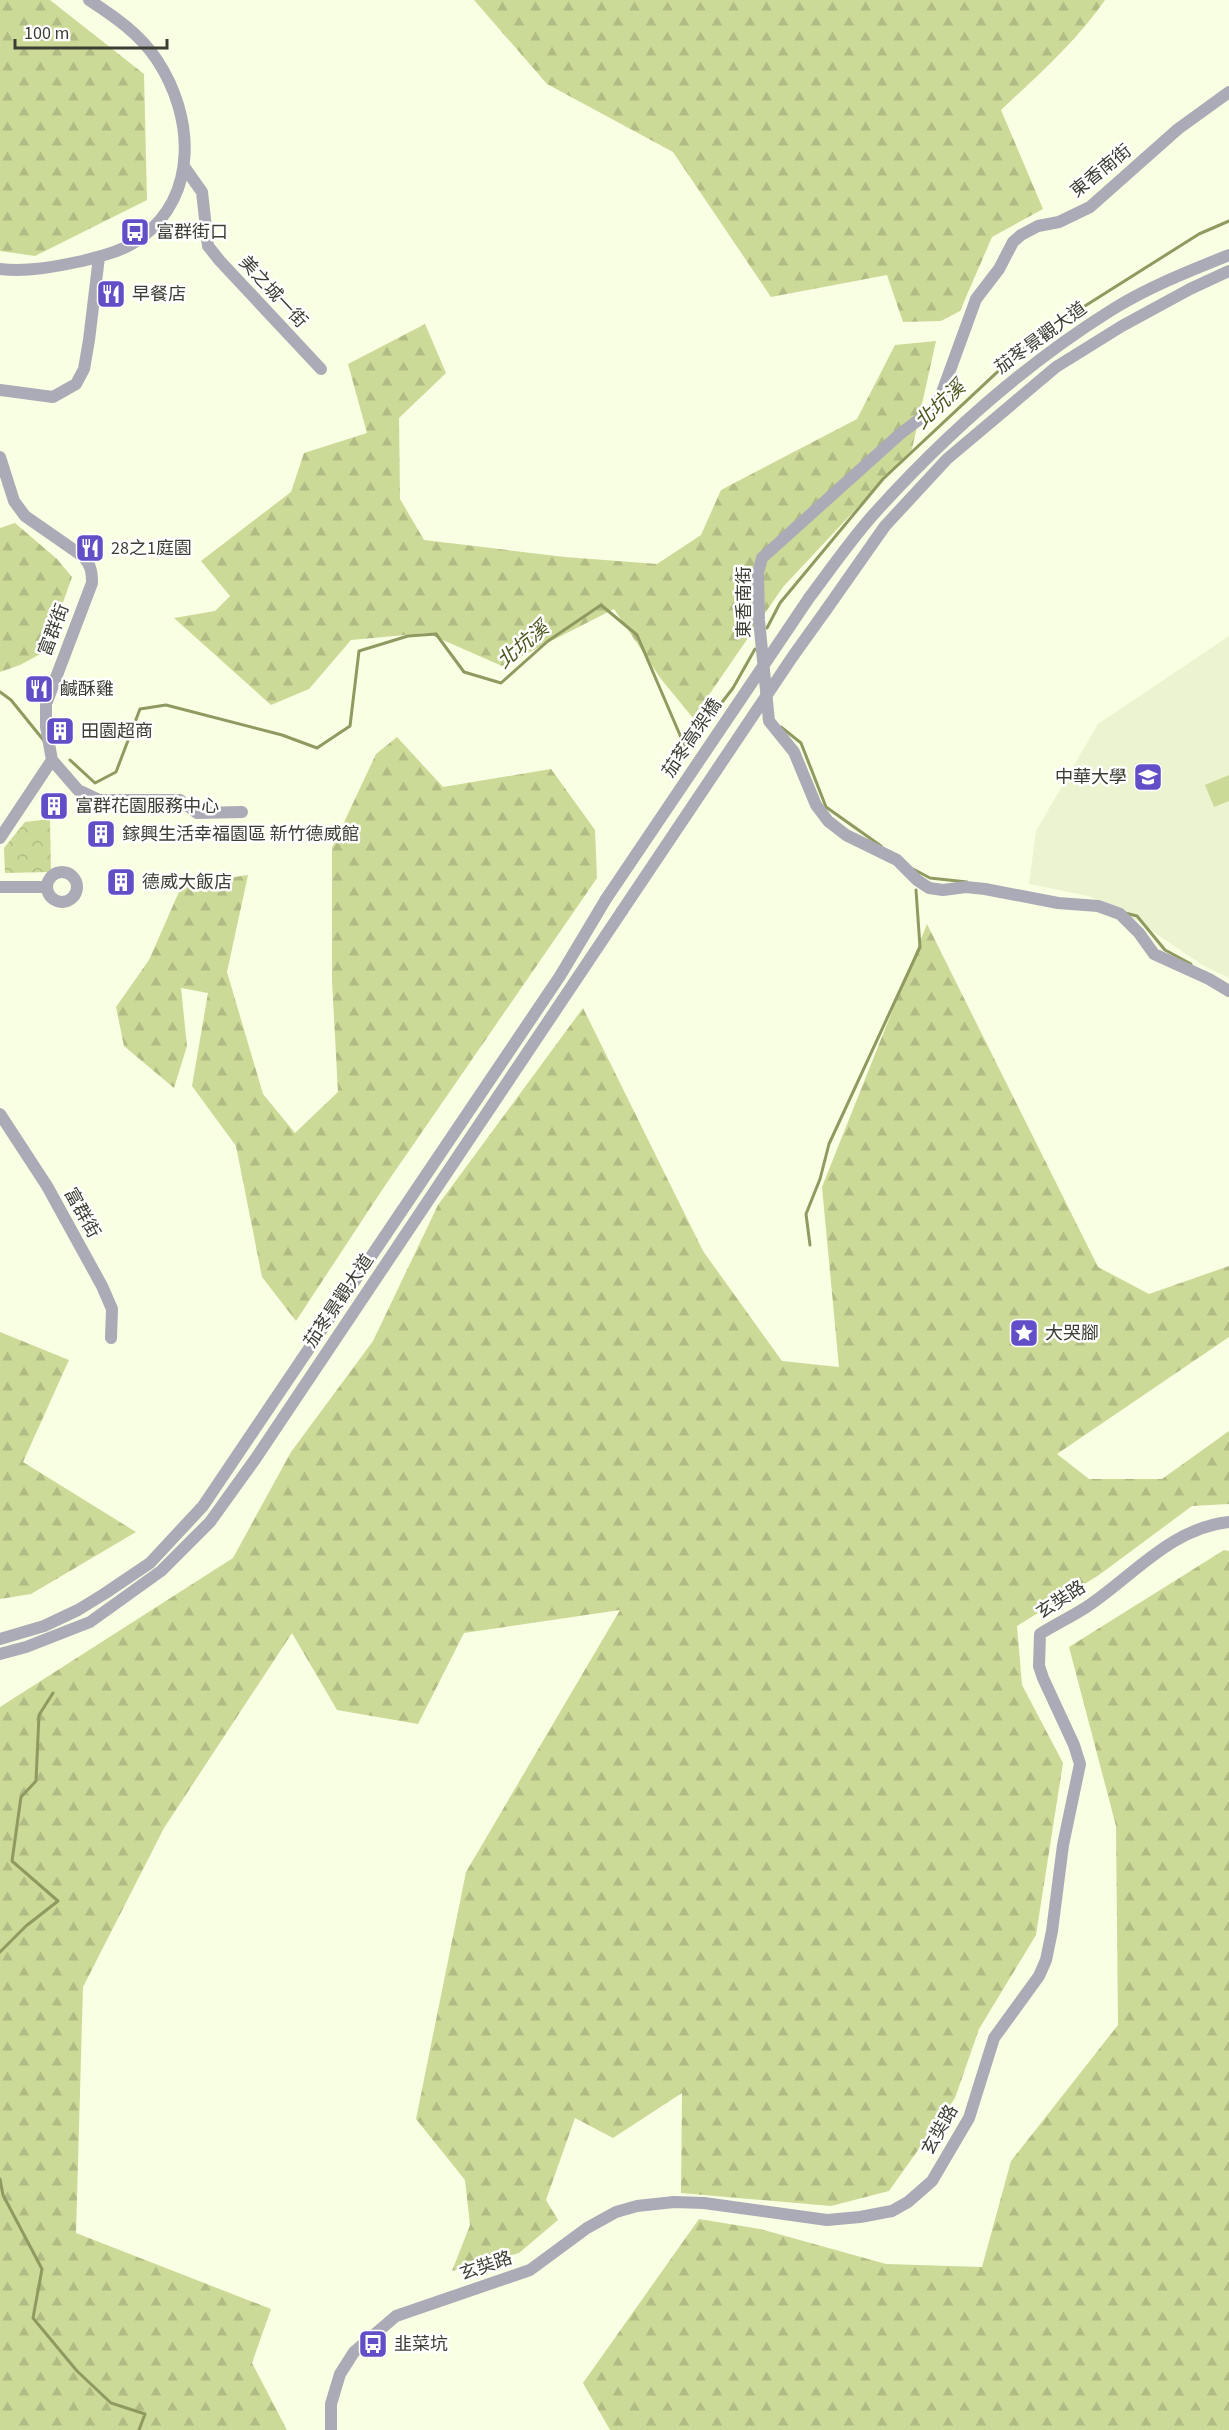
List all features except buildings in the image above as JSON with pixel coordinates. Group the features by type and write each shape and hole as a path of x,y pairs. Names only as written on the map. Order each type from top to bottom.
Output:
{"street":[{"path":"0,269 20,271 57,267 117,251 140,239 156,225 169,207 185,168 185,139 177,102 157,60 136,35 89,0"},
{"name":"東香南街","path":"1229,92 1178,129 1090,207 1059,222 1038,226 1013,242 999,269 976,299 937,406 900,434 762,558 758,573 758,591 769,721 794,752 816,805 828,821 846,835 897,860 928,888 985,889 1058,903 1098,906 1120,914 1139,933 1154,954 1209,979 1229,991"},
{"name":"美之城一街","path":"185,168 202,192 208,246 321,369"},
{"name":"茄苳景觀大道","path":"809,598 872,517 944,439 983,405 1049,352 1112,310 1180,275 1229,255"},
{"path":"0,390 53,396 76,384 84,369 99,257"},
{"name":"茄苳景觀大道","path":"0,1654 26,1647 90,1622 161,1571 210,1522 256,1458 793,656 885,526 947,459 1056,367 1122,326 1190,289 1229,272"},
{"name":"富群街","path":"0,457 14,501 25,516 84,557 92,574 92,582 46,704 46,727 52,760"},
{"name":"茄苳高架橋","path":"606,899 809,598"},
{"path":"0,838 52,760 78,790 99,800 180,800 197,813 242,812"},
{"path":"0,887 47,887"},
{"name":"茄苳景觀大道","path":"0,1639 44,1626 78,1610 150,1563 203,1506 553,986 606,899"},
{"name":"富群街","path":"0,1114 47,1186 102,1286 112,1309 111,1338"},
{"name":"玄奘路","path":"331,2430 331,2404 340,2374 354,2352 396,2316 530,2270 587,2228 616,2212 637,2206 674,2202 704,2203 827,2220 860,2217 892,2211 908,2202 932,2181 969,2118 994,2038 1039,1976 1046,1960 1052,1931 1063,1845 1080,1764 1039,1666 1040,1634 1088,1606 1168,1544 1198,1531 1229,1522"}],"shaded area":[{"name":"中華大學","path":"1229,636 1229,978 1204,966 1121,910 1088,896 1029,884 1036,831 1098,724"}],"green space":[{"path":"0,0 50,0 144,74 147,200 35,256 0,251"},
{"path":"474,0 1105,0 1069,44 1001,110 1043,209 992,237 960,311 941,321 903,322 887,275 771,297 673,152 547,84"},
{"path":"425,324 446,373 399,418 400,499 424,540 565,557 657,564 701,535 721,490 857,419 895,345 936,341 912,449 783,587 693,718 661,679 614,609 502,666 427,633 351,640 309,689 271,705 174,618 215,611 230,596 201,561 291,492 304,453 367,433 348,364"},
{"path":"15,523 57,559 72,577 46,651 20,665 0,672 0,528"},
{"path":"397,737 443,787 551,769 595,830 597,878 382,1190 296,1321 262,1277 236,1146 192,1086 208,993 181,988 187,1046 174,1088 124,1046 116,1007 149,960 182,885 248,875 227,972 263,1094 295,1133 338,1092 332,981 332,848 376,754"},
{"path":"1229,775 1229,801 1214,807 1205,785"},
{"path":"50,819 51,872 5,873 4,848 25,822"},
{"path":"927,924 1098,1267 1149,1294 1229,1266 1229,1337 1057,1454 1089,1479 1162,1479 1229,1431 1229,1504 1192,1506 1099,1575 1017,1626 1022,1685 1063,1763 1036,1935 979,2029 955,2098 889,2191 831,2206 681,2193 682,2093 613,2138 575,2118 546,2200 558,2220 519,2253 452,2271 470,2225 465,2180 416,2119 466,1872 620,1610 464,1633 418,1724 337,1710 292,1633 164,1828 83,1987 76,2233 271,2309 252,2363 287,2430 0,2430 0,1707 233,1558 291,1452 373,1341 438,1205 583,1008 703,1251 782,1361 839,1367 822,1187"},
{"path":"0,1332 69,1360 23,1462 136,1532 31,1594 0,1599"},
{"path":"1224,1550 1229,1551 1229,2430 610,2430 583,2383 699,2219 760,2229 886,2264 982,2267 1011,2161 1118,2025 1116,1826 1069,1647"}],"waterway":[{"name":"北坑溪","path":"1031,340 1199,234 1229,221"},
{"name":"北坑溪","path":"767,628 780,603 883,479 1024,347"},
{"name":"北坑溪","path":"70,760 95,783 116,772 140,709 166,705 282,735 317,748 350,726 359,651 408,636 436,634 464,672 501,683 548,641 601,605 637,635 686,749 733,688 755,649"},
{"name":"北坑溪","path":"0,692 11,700 45,742"},
{"path":"781,727 801,743 826,807 881,846"},
{"path":"913,869 930,878 967,882"},
{"path":"810,1245 806,1214 820,1179 829,1144 920,947 916,890"},
{"path":"1125,913 1137,916 1165,950 1191,964"},
{"name":"韭菜坑","path":"0,1952 26,1926 58,1901 12,1861 21,1797 36,1781 39,1715 53,1693"},
{"name":"韭菜坑","path":"0,2179 3,2195 42,2269 33,2318 77,2371 111,2403 145,2414 139,2430"}],"place":[{"name":"富群街口","path":"135,232"},
{"name":"早餐店","path":"111,294"},
{"name":"28之1庭園","path":"90,548"},
{"name":"鹹酥雞","path":"39,689"},
{"name":"田園超商","path":"60,731"},
{"name":"中華大學","path":"1148,777"},
{"name":"富群花園服務中心","path":"54,806"},
{"name":"鎵興生活幸福園區 新竹德威館","path":"101,834"},
{"name":"德威大飯店","path":"121,882"},
{"name":"大哭腳","path":"1024,1333"},
{"name":"韭菜坑","path":"373,2344"}]}
